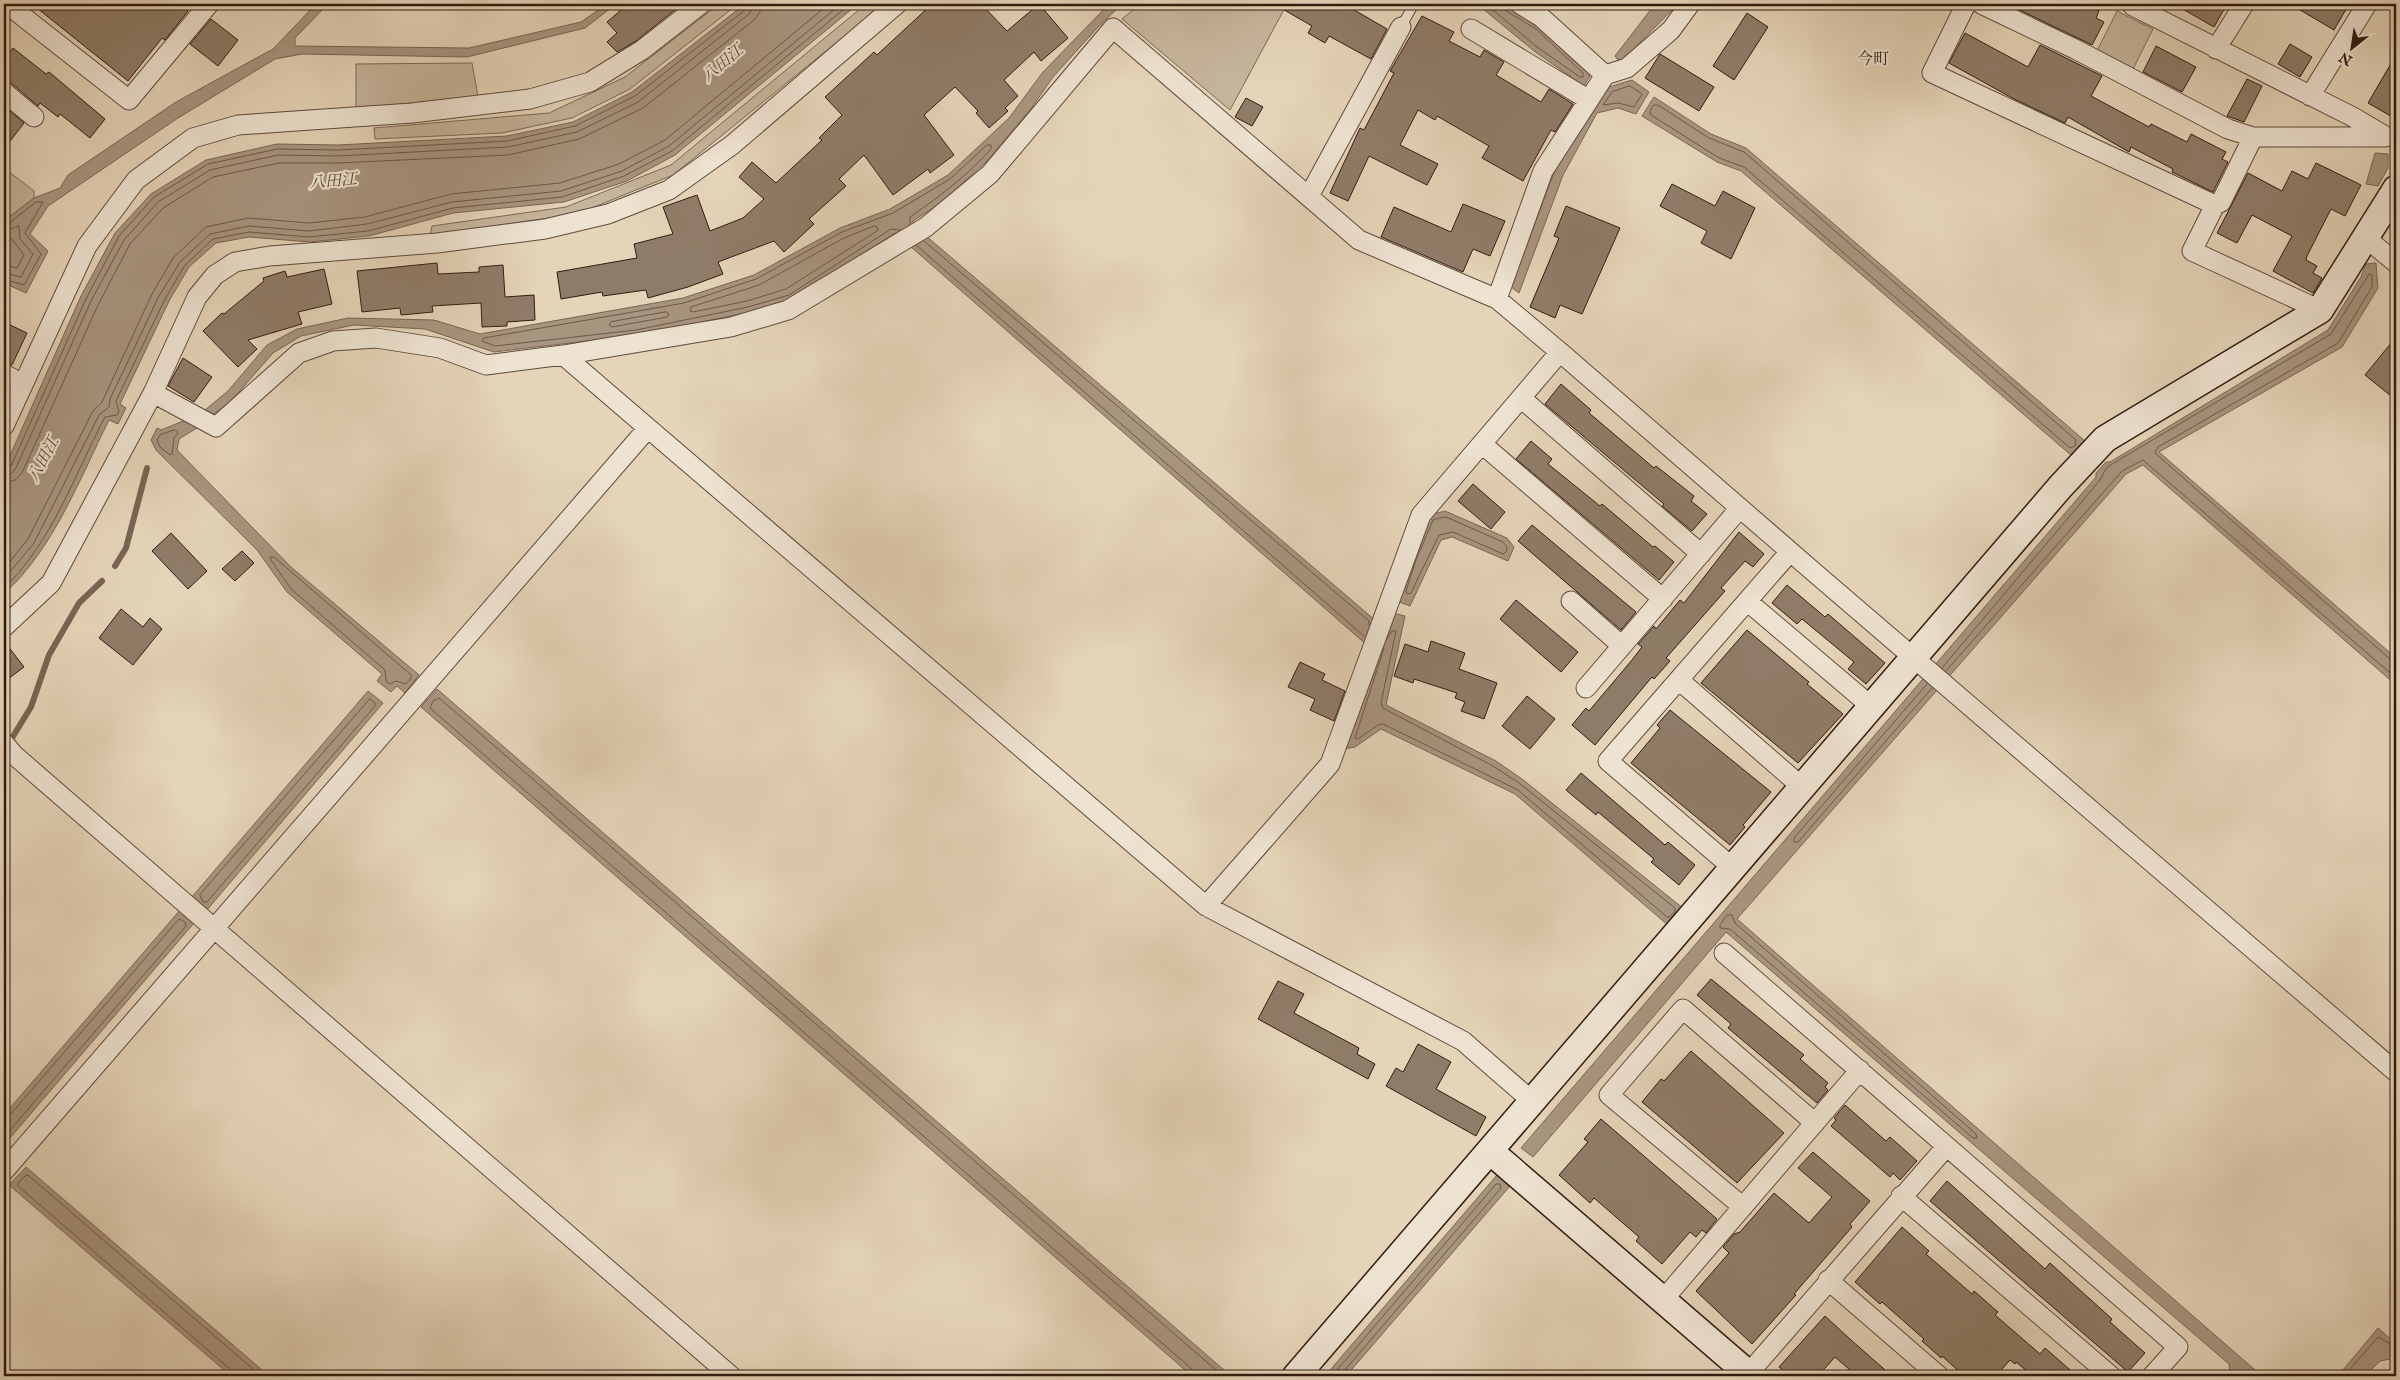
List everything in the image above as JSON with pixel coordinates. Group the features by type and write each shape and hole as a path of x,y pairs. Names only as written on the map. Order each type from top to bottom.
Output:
{"street":[{"path":"7,4 129,100 209,4"},
{"path":"4,426 86,246 136,180 193,138 238,125 412,113 538,97 590,82 642,50 701,4"},
{"path":"4,627 51,583 153,393 197,297 215,275 234,262 270,256 436,243 535,230 608,214 669,190 732,145 897,4"},
{"path":"1520,4 1541,17 1605,74"},
{"path":"1497,299 1543,171 1605,74 1628,68 1670,30 1690,4"},
{"path":"1966,4 1932,73 2215,205"},
{"path":"1982,4 2075,49 2228,129 2253,137 2391,140"},
{"path":"2132,4 2216,49 2353,117 2391,140"},
{"path":"2216,49 2244,4"},
{"path":"2310,96 2367,4"},
{"path":"1309,196 1401,27"},
{"path":"153,393 216,427 299,353 333,341 376,338 440,348 486,364 563,355 731,327 788,310 926,227 990,174 1113,28 1359,240 1497,299 1789,553 1930,671 2396,1072"},
{"path":"1472,28 1588,100"},
{"path":"4,92 34,117"},
{"path":"2253,137 2221,202 2215,205 2192,251 2320,310"},
{"path":"1296,1376 1872,707 1930,671 2061,486 2106,439 2320,310 2396,189"},
{"path":"2366,238 2396,263"},
{"path":"1206,906 1330,764 1421,514 1560,352"},
{"path":"563,355 1206,906 1463,1041 1532,1101"},
{"path":"4,374 23,384"},
{"path":"1521,398 1701,554"},
{"path":"4,1171 648,428"},
{"path":"1482,444 1663,599"},
{"path":"1586,688 1739,509"},
{"path":"1733,868 1608,761 1789,553"},
{"path":"1571,601 1622,646"},
{"path":"1747,601 1872,707"},
{"path":"1678,680 1802,787"},
{"path":"4,743 14,755 731,1376"},
{"path":"1724,953 2178,1347 2152,1376"},
{"path":"1743,1207 1609,1095 1683,1009 1815,1123"},
{"path":"1662,1301 1860,1070"},
{"path":"1490,1151 1749,1375 1828,1280 1946,1147"},
{"path":"1901,1196 2111,1376"},
{"path":"1828,1280 1939,1376"}],"lane":[{"path":"1401,27 1414,4"}],"shaded area":[{"path":"719,4 738,4 630,89 572,118 502,133 375,139 374,128 549,113 625,77"},
{"path":"866,4 884,4 673,175 577,214 430,235 432,226 566,207 671,165"},
{"path":"1140,4 1287,4 1230,110 1122,19"},
{"path":"2117,11 2153,29 2132,71 2096,53"},
{"path":"472,63 478,97 356,108 356,64"},
{"path":"4,168 34,191 34,198 4,221"}],"water":[{"path":"316,4 328,4 295,38 295,46 469,48 581,22 607,4 616,4 585,28 467,57 302,54 275,59 178,118 48,206 30,234 48,251 26,293 4,283 4,221 34,198 60,188 68,175 176,102 273,49"},
{"name":"八田江","path":"745,4 858,4 675,155 627,181 564,202 453,213 369,236 310,242 249,237 216,243 189,267 169,301 120,404 126,408 118,424 109,420 76,489 51,535 22,576 4,594 4,469 81,296 115,233 151,194 206,160 277,144 338,145 507,136 573,122 632,92"},
{"path":"1109,4 1122,4 1098,27 1053,77 1030,110 986,162 941,203 913,221 925,235 1376,621 1393,613 1405,616 1386,705 1496,761 1522,779 1684,909 1669,926 1515,794 1381,729 1355,747 1344,749 1368,646 895,233 791,299 750,312 637,335 494,352 425,329 354,325 301,336 273,353 232,400 214,414 205,410 228,391 267,345 297,329 348,318 434,320 480,334 683,298 754,275 840,228 890,209 948,175 1009,118 1043,72"},
{"path":"1477,4 1505,4 1539,25 1591,74 1584,86 1534,51"},
{"path":"1655,4 1678,4 1623,60 1617,59 1615,56"},
{"path":"1632,80 1649,92 1636,114 1618,108 1597,113 1563,175 1519,293 1511,287 1555,170 1587,114 1609,87"},
{"path":"1654,97 1711,134 1746,148 2085,441 2072,456 1741,171 1717,162 1642,116"},
{"path":"2375,153 2388,154 2388,168 2378,186 2366,184"},
{"path":"2376,263 2378,288 2342,347 2159,452 2396,658 2396,685 2143,465 2126,474 1737,919 2262,1376 2230,1376 2229,1364 1726,932 1533,1157 1521,1148 2096,477 2096,473 2106,462 2110,462 2328,330 2361,277 2366,264"},
{"path":"188,419 200,426 179,439 177,450 291,567 419,675 405,693 397,686 391,692 377,681 382,674 287,592 257,550 156,450 151,440 157,428 161,430"},
{"path":"1445,511 1507,538 1514,547 1508,561 1452,537 1441,540 1410,606 1397,601 1430,515"},
{"path":"437,689 1231,1376 1192,1376 421,707"},
{"path":"368,691 383,703 206,911 191,898"},
{"path":"180,910 194,923 4,1145 4,1115"},
{"path":"26,1167 269,1376 231,1376 9,1185"},
{"path":"1497,1175 1510,1186 1346,1376 1325,1376"},
{"path":"2378,1328 2396,1344 2396,1364 2390,1359 2380,1361 2365,1376 2338,1376"}],"building":[{"path":"32,4 178,4 188,11 165,40 162,38 128,81"},
{"path":"628,4 682,4 636,41 617,52 607,42 617,33 607,22"},
{"path":"932,4 981,4 1007,31 1039,4 1068,38 1041,61 1034,52 1004,80 1018,96 1005,108 1008,111 989,128 976,113 978,111 955,87 924,115 954,155 930,173 928,169 893,195 864,155 839,179 846,186 809,219 814,224 784,252 774,241 718,262 723,274 688,287 648,298 646,290 603,296 602,292 561,299 557,272 637,258 634,244 673,234 663,207 697,195 710,231 743,218 764,199 739,177 752,162 776,183 822,140 819,138 842,115 825,97 874,52 877,55"},
{"path":"1274,4 1344,4 1387,29 1371,59 1329,36 1325,43 1308,33 1312,26"},
{"path":"2007,4 2084,4 2099,11 2096,18 2104,22 2092,45"},
{"path":"2174,4 2227,4 2214,27"},
{"path":"2290,4 2349,4 2334,30"},
{"path":"1747,13 1768,27 1734,80 1713,66"},
{"path":"1422,16 1454,32 1449,41 1480,57 1484,50 1504,62 1496,75 1541,102 1549,89 1573,104 1555,132 1551,130 1523,181 1482,158 1489,146 1437,116 1435,120 1418,110 1400,145 1438,164 1427,185 1369,156 1348,201 1330,193 1360,128 1364,130 1394,73 1390,71"},
{"path":"211,19 238,40 218,66 190,44"},
{"path":"1965,33 2028,67 2040,45 2102,76 2091,96 2149,127 2151,124 2187,142 2191,134 2226,152 2222,159 2228,162 2213,192 2172,172 2173,169 2131,147 2129,152 2068,117 2065,123 2014,99 1949,63"},
{"path":"2290,44 2312,57 2300,77 2278,64"},
{"path":"2156,46 2196,67 2182,92 2143,72"},
{"path":"13,48 46,74 49,72 105,119 90,138 60,114 58,117 40,103 38,106 11,83 4,81 4,60"},
{"path":"1660,54 1714,87 1699,111 1645,78"},
{"path":"2396,55 2396,119 2368,103"},
{"path":"2247,79 2262,86 2244,122 2227,116"},
{"path":"1246,98 1263,107 1252,126 1235,117"},
{"path":"4,106 24,123 4,149"},
{"path":"2316,163 2361,185 2345,216 2331,209 2307,256 2306,260 2317,266 2313,273 2322,278 2313,293 2273,271 2292,236 2252,215 2237,243 2217,233 2248,173 2282,191 2292,171 2308,179"},
{"path":"1672,184 1715,206 1723,191 1755,208 1731,259 1701,243 1707,231 1660,206"},
{"path":"1463,204 1505,221 1490,256 1473,249 1463,272 1381,237 1394,207 1451,232"},
{"path":"1566,206 1620,228 1582,314 1560,305 1555,318 1530,307 1559,238 1554,236"},
{"path":"437,263 438,274 479,272 479,267 503,265 505,297 534,295 535,320 507,322 507,326 482,327 481,303 432,306 433,312 401,315 400,308 362,312 357,271"},
{"path":"324,269 332,304 298,312 302,324 248,340 257,349 238,367 203,331 222,313 224,314 264,281 263,278 285,271 287,277"},
{"path":"4,322 27,333 12,365 4,363"},
{"path":"2396,337 2396,400 2365,375"},
{"path":"183,358 212,377 194,402 168,386"},
{"path":"1561,384 1591,410 1589,413 1654,468 1656,466 1694,496 1691,501 1707,514 1692,531 1662,506 1664,504 1545,404"},
{"path":"1531,441 1552,459 1548,464 1600,506 1602,504 1674,562 1659,580 1516,459"},
{"path":"1473,484 1505,512 1491,529 1458,501"},
{"path":"1532,525 1636,612 1621,630 1518,541"},
{"path":"1739,532 1764,554 1753,567 1745,561 1721,588 1725,591 1666,658 1670,661 1654,679 1652,677 1595,745 1572,725 1586,708 1589,711 1632,660 1642,647 1638,644 1654,626 1656,629 1680,600 1684,603"},
{"path":"171,533 207,571 188,589 152,551"},
{"path":"242,551 254,563 235,581 222,569"},
{"path":"1787,585 1825,617 1828,614 1885,663 1866,684 1848,669 1854,662 1802,619 1797,624 1772,603"},
{"path":"1516,600 1578,652 1561,672 1500,619"},
{"path":"121,609 143,627 150,618 162,629 133,665 99,638"},
{"path":"1747,630 1809,682 1807,684 1843,714 1798,763 1701,683"},
{"path":"4,641 24,667 4,682"},
{"path":"1431,641 1465,653 1459,669 1497,683 1484,719 1461,711 1465,702 1455,698 1457,693 1414,679 1413,683 1394,676 1405,644 1428,652"},
{"path":"1300,662 1325,674 1322,680 1345,691 1334,721 1310,710 1315,699 1288,687"},
{"path":"1527,696 1555,719 1530,749 1502,726"},
{"path":"1670,710 1771,792 1743,825 1745,827 1730,845 1631,763 1660,728 1657,725"},
{"path":"1581,773 1665,845 1668,842 1695,865 1679,885 1651,862 1654,859 1598,812 1596,815 1566,790"},
{"path":"1711,979 1804,1055 1800,1059 1828,1083 1825,1087 1828,1090 1817,1103 1728,1028 1731,1024 1697,995"},
{"path":"1278,981 1304,994 1294,1013 1359,1048 1357,1054 1375,1064 1368,1079 1258,1019"},
{"path":"1418,1044 1451,1062 1436,1089 1486,1117 1476,1136 1386,1086 1396,1068 1403,1072"},
{"path":"1691,1051 1784,1133 1737,1183 1642,1102 1661,1079 1664,1081"},
{"path":"1845,1105 1886,1141 1890,1137 1917,1161 1900,1180 1893,1173 1890,1177 1831,1126 1836,1120 1834,1118"},
{"path":"1601,1119 1717,1219 1706,1233 1702,1230 1696,1237 1690,1232 1662,1264 1636,1241 1639,1237 1594,1198 1590,1203 1559,1175 1588,1142 1584,1139"},
{"path":"1813,1152 1870,1201 1850,1224 1852,1227 1794,1294 1796,1295 1752,1344 1696,1291 1729,1253 1723,1247 1734,1234 1740,1232 1774,1193 1809,1223 1832,1197 1798,1168"},
{"path":"1947,1181 2045,1269 2050,1263 2112,1319 2110,1322 2145,1353 2128,1372 1930,1201"},
{"path":"1902,1227 1929,1251 1926,1254 1972,1294 1974,1291 1998,1312 1995,1315 2040,1354 2045,1348 2077,1376 2033,1376 2016,1362 2015,1364 2010,1360 1996,1376 1964,1376 1942,1356 1941,1358 1922,1341 1924,1339 1882,1302 1880,1304 1855,1282"},
{"path":"1825,1316 1892,1376 1857,1376 1835,1357 1818,1376 1790,1376 1779,1367"}],"waterway":[{"path":"115,566 126,548 147,468"},
{"path":"12,738 31,707 49,655 79,603 102,581"}],"district":[{"name":"今町","path":"1873,60"}]}
